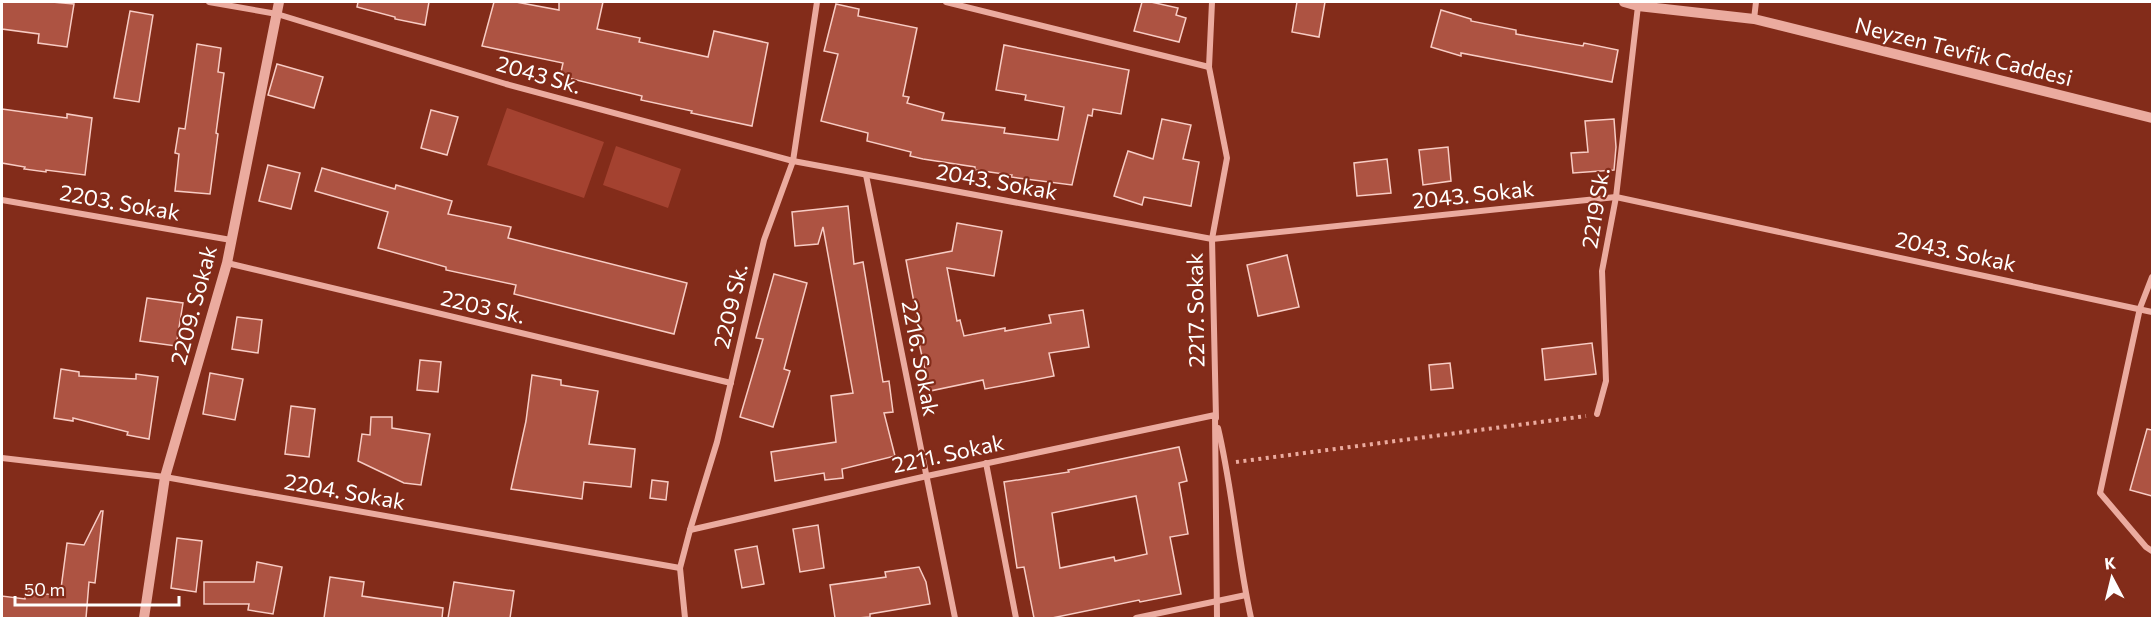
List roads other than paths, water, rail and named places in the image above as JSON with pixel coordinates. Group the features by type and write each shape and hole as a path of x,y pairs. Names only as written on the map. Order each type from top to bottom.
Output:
{"street":[{"path":"209,2 277,14"},
{"name":"2209. Sokak","path":"144,618 165,477 227,263 279,2"},
{"name":"2209 Sk.","path":"685,618 680,568 717,442 764,240 793,161 817,2"},
{"path":"946,2 1209,67"},
{"name":"2217. Sokak","path":"1212,2 1209,67 1227,158 1212,239 1215,415 1226,463 1251,618"},
{"name":"Neyzen Tevfik Caddesi","path":"1624,2 1638,6 1754,19 2152,118"},
{"path":"1754,19 1756,2"},
{"name":"2219 Sk.","path":"1597,414 1606,381 1602,272 1616,197 1638,6"},
{"name":"2043 Sk.","path":"277,14 506,84 793,161"},
{"name":"2043. Sokak","path":"793,161 1212,239 1616,197 2152,312"},
{"name":"2216. Sokak","path":"866,175 954,618"},
{"name":"2203. Sokak","path":"2,200 231,240"},
{"name":"2203 Sk.","path":"227,263 731,383"},
{"path":"2152,277 2140,309 2100,494 2152,551"},
{"path":"1215,415 1217,618"},
{"name":"2211. Sokak","path":"690,530 986,463 1215,415"},
{"name":"2204. Sokak","path":"2,458 165,477 680,568"},
{"path":"986,463 1016,618"},
{"path":"1136,618 1246,595"}]}
